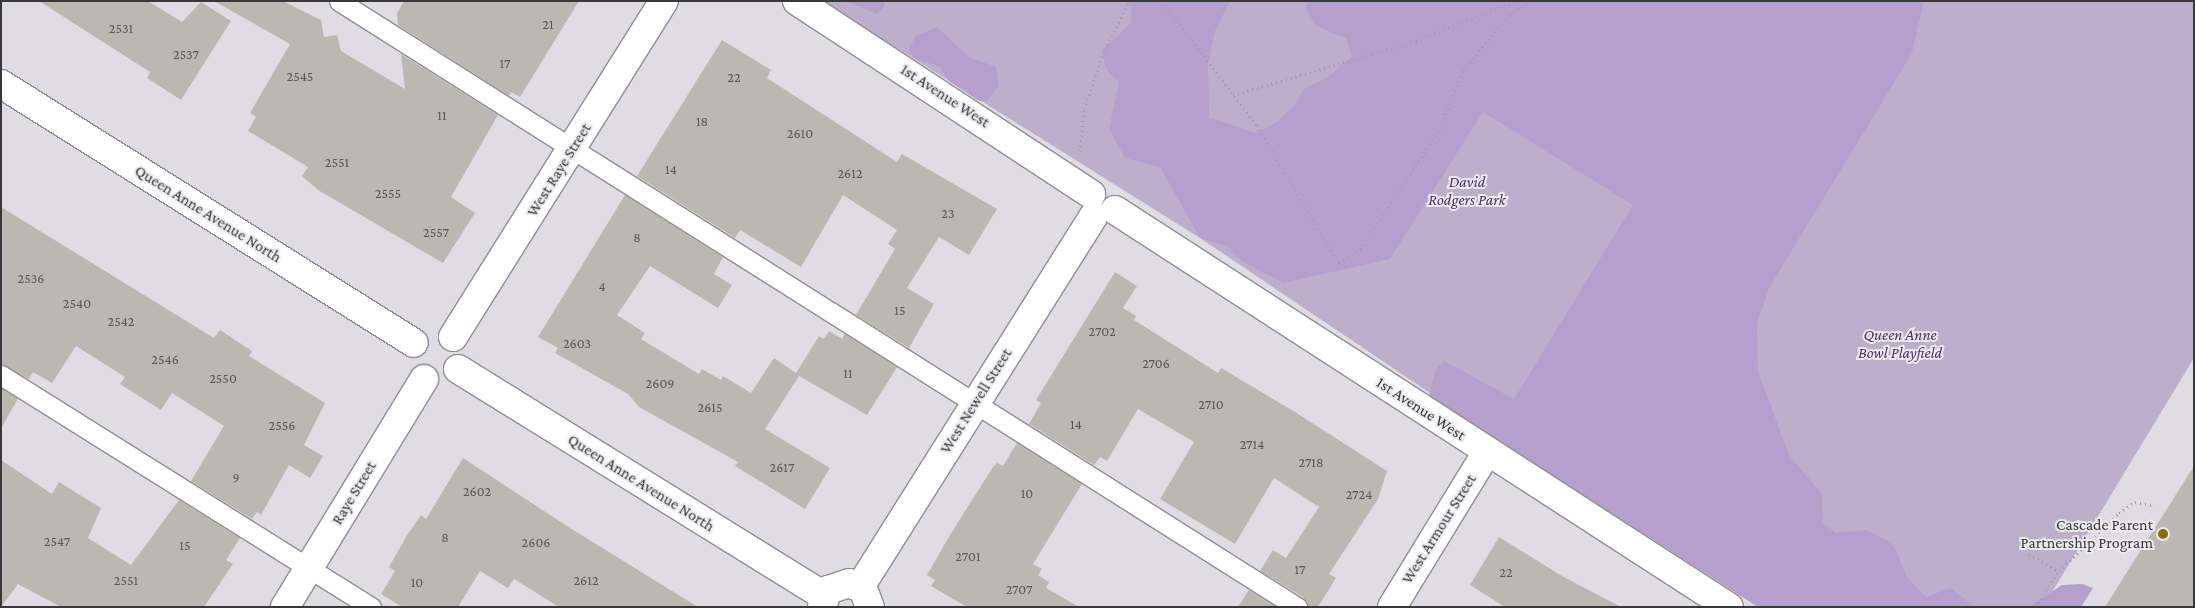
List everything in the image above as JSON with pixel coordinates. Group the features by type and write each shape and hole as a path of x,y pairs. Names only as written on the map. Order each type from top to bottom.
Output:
{"street":[{"name":"West Raye Street","path":"453,337 573,149 664,1"},
{"name":"1st Avenue West","path":"797,1 1100,206 1729,607"},
{"name":"Queen Anne Avenue North","path":"1,84 414,343"},
{"name":"West Newell Street","path":"864,597 974,404 1100,206"},
{"path":"431,331 453,337 461,352 458,369 446,380 424,379 411,363 414,343 431,331"},
{"name":"Queen Anne Avenue North","path":"458,369 823,602"},
{"name":"Raye Street","path":"285,607 424,379"},
{"name":"West Armour Street","path":"1392,607 1487,452"},
{"path":"823,602 841,583 864,597"}],"lane":[{"path":"339,1 1297,607"},
{"path":"1,375 371,607"}],"path":[{"path":"1079,155 1084,109 1103,54 1129,1"},
{"path":"1161,1 1233,95 1339,262 1362,250 1440,128 1463,70 1510,15 1530,1"},
{"path":"1233,95 1416,41 1515,1"},
{"path":"2035,607 2059,570 2135,502 2155,506"},
{"path":"2029,554 2059,570"},
{"path":"1816,607 1828,607"}],"green space":[{"path":"822,1 2194,1 2194,358 2043,607 1785,607 1533,446 1525,457 1200,238"}],"shaded area":[{"path":"822,1 884,1 885,5 877,14 852,3"},
{"path":"1126,1 1230,1 1215,31 1208,63 1209,117 1256,133 1277,122 1294,106 1304,89 1328,77 1352,57 1346,38 1316,26 1305,7 1308,1 1924,1 1912,53 1769,288 1757,323 1758,371 1789,455 1822,494 1823,523 1836,533 1866,530 1886,540 1895,548 1907,577 1926,597 1950,588 1975,607 1758,607 1429,396 1436,369 1444,361 1514,399 1633,205 1483,112 1390,259 1283,283 1242,261 1227,246 1200,238 1160,167 1125,158 1109,129 1119,82 1106,69 1102,50 1131,23 1132,7"},
{"path":"937,27 969,57 996,67 999,86 987,101 979,101 949,81 940,67 914,58 908,50 916,36"},
{"path":"2082,584 2093,588 2081,607 2029,607 2062,585"}],"building":[{"path":"39,1 148,1 182,22 201,2 231,21 181,100 147,78 150,72"},
{"path":"214,1 283,1 321,20 324,37 337,35 341,51 405,89 401,54 498,115 451,197 475,213 443,263 318,190 302,176 308,167 248,131 256,117 250,113 290,44"},
{"path":"404,1 579,1 520,97 511,92 509,96 398,25 397,13"},
{"path":"722,40 771,70 767,78 897,162 902,154 997,209 969,255 939,237 907,288 934,304 909,348 856,315 895,249 888,244 897,230 843,195 801,267 740,230 735,238 637,176"},
{"path":"625,195 723,257 714,274 732,285 718,308 650,266 617,315 645,333 641,339 699,374 702,369 721,380 723,376 751,393 774,358 796,373 819,336 824,339 829,331 842,339 845,334 897,367 867,415 799,376 765,429 830,468 805,509 735,466 738,462 639,407 628,394 555,353 558,348 538,337"},
{"path":"1,207 214,338 220,330 252,351 249,356 325,403 304,445 323,456 310,478 289,465 261,515 257,512 252,519 191,481 224,426 172,393 161,410 120,384 125,377 76,346 52,383 33,372 29,379 1,364"},
{"path":"1115,272 1137,286 1123,308 1136,316 1134,320 1218,373 1221,368 1295,412 1387,471 1378,499 1329,574 1336,578 1318,607 1308,607 1303,597 1260,571 1273,550 1286,558 1319,507 1274,478 1235,544 1160,499 1194,442 1138,409 1107,461 1100,457 1094,465 1029,424 1041,403 1036,400"},
{"path":"1,388 18,399 1,428"},
{"path":"1017,443 1082,484 1033,564 1042,569 1038,575 1049,582 1046,588 1079,607 967,607 931,586 935,580 927,575 950,535 993,467 997,463 1003,466"},
{"path":"463,458 570,528 698,607 559,607 514,579 508,588 480,571 458,607 402,607 381,594 395,571 389,567 406,537 421,515 426,519"},
{"path":"1,460 52,494 59,482 101,508 88,538 131,565 179,500 240,538 226,560 233,564 204,607 61,607 18,584 1,607"},
{"name":"Cascade Parent Partnership Program","path":"2194,466 2194,607 2105,607"},
{"path":"1499,537 1562,576 1621,607 1505,607 1470,585"},
{"path":"1249,590 1276,607 1238,607"}],"place":[{"name":"Cascade Parent Partnership Program","path":"2163,534"}],"park label":[{"name":"David Rodgers Park","path":"1467,191"},
{"name":"Queen Anne Bowl Playfield","path":"1900,344"}]}
